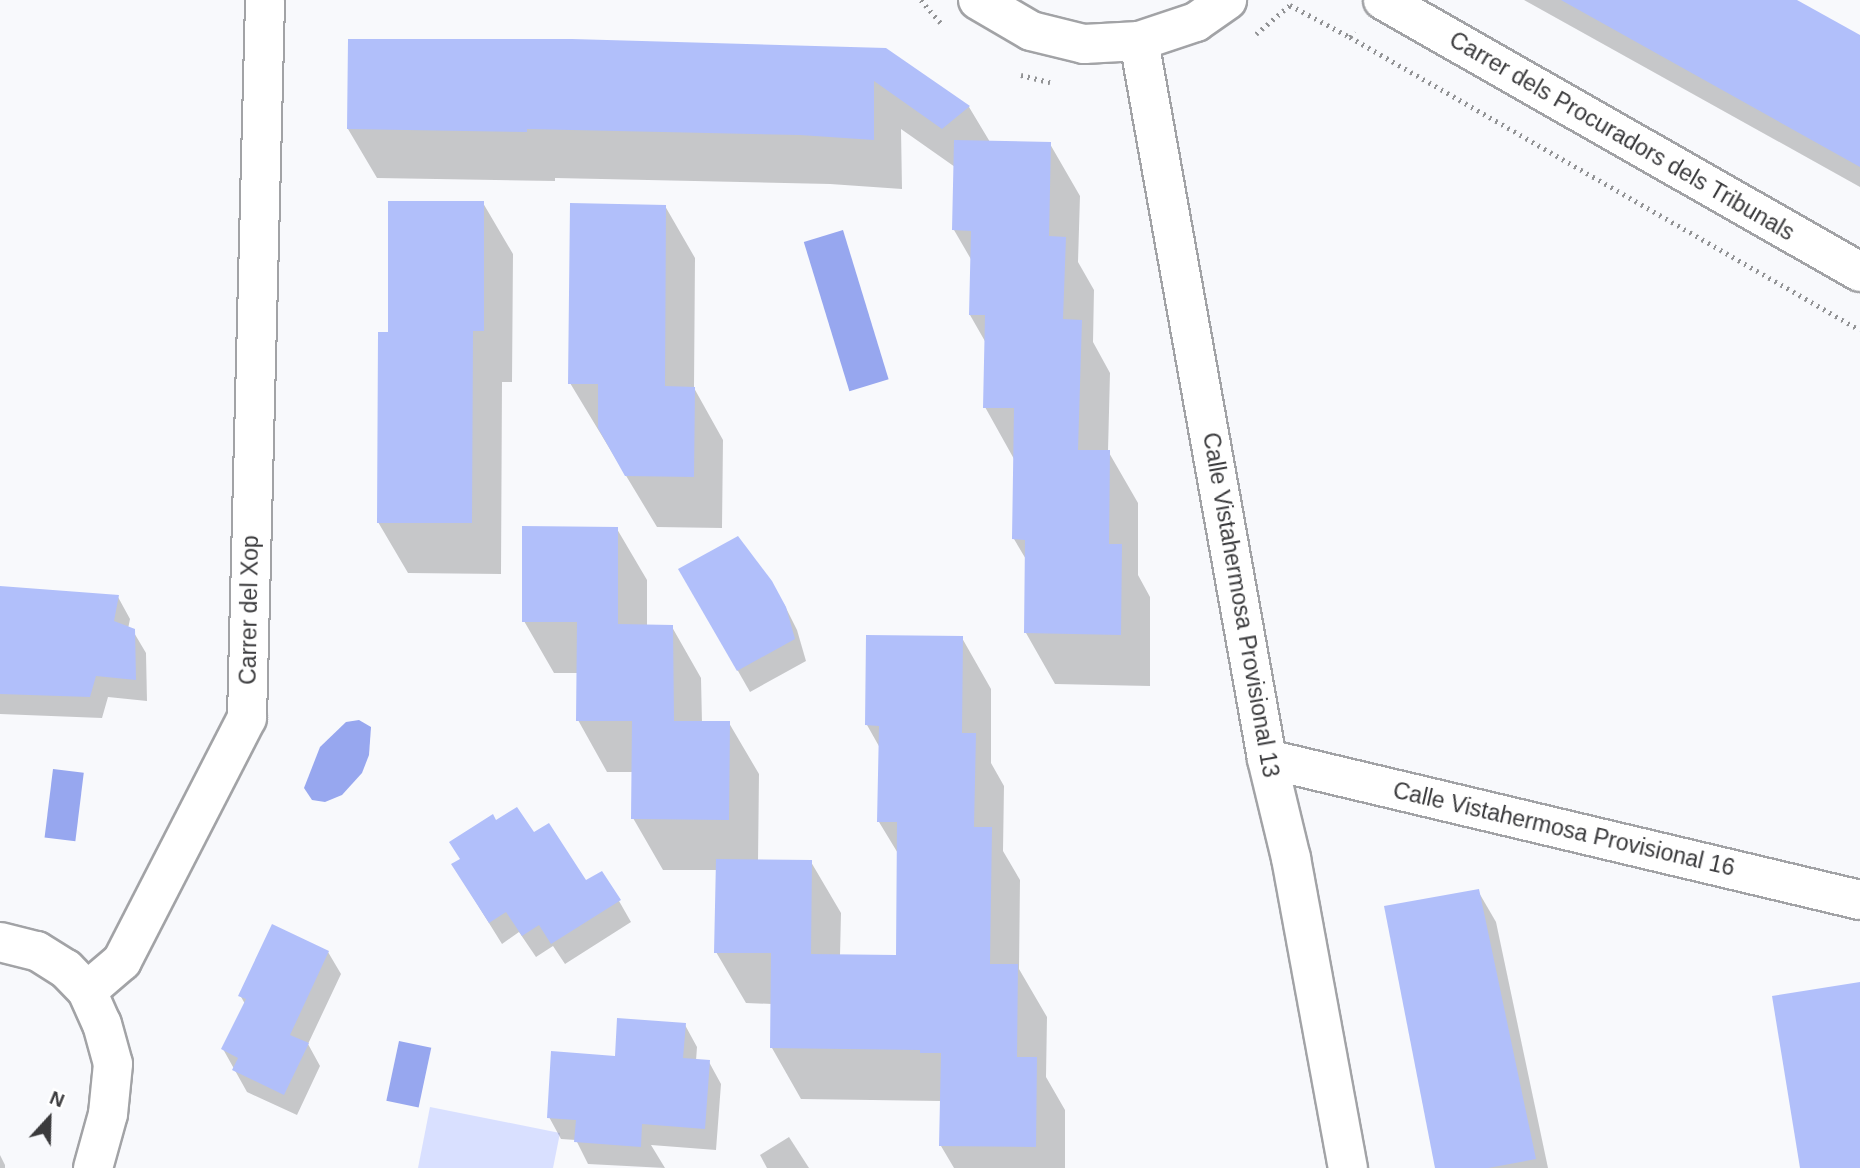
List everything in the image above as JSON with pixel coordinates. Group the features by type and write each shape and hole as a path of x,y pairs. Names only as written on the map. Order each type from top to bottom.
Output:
{"street":[{"name":"Carrer del Xop","path":"87,991 122,961 247,718 265,0"},
{"path":"978,0 1031,31 1084,44 1139,41 1196,22 1227,0"},
{"name":"Carrer dels Procuradors dels Tribunals","path":"1383,0 1860,272"},
{"name":"Calle Vistahermosa Provisional 13","path":"1139,41 1267,758 1290,858 1348,1168"},
{"name":"Calle Vistahermosa Provisional 16","path":"1267,758 1860,900"},
{"path":"0,942 37,951 66,969 87,991 102,1024 113,1064 108,1114 93,1168"}],"path":[{"path":"1350,37 1860,330"}],"shaded area":[{"path":"430,1107 560,1133 553,1168 418,1168"}],"water":[{"path":"843,230 889,379 849,391 804,242"},
{"path":"359,720 371,727 369,755 362,773 342,795 325,802 312,800 304,788 320,747 346,722"},
{"path":"53,769 84,773 75,841 45,837"},
{"path":"399,1041 431,1048 419,1108 386,1101"}],"building":[{"path":"1561,0 1797,0 1860,35 1860,167"},
{"path":"348,39 572,39 886,48 970,106 942,129 874,81 874,140 800,135 527,129 527,132 347,129"},
{"path":"954,140 1051,142 1049,236 1066,237 1063,319 1082,320 1078,450 1110,450 1109,544 1122,544 1121,635 1024,633 1025,540 1012,539 1014,408 983,408 985,315 969,315 971,231 952,230"},
{"path":"388,201 484,201 484,331 473,331 472,523 377,523 378,332 388,332"},
{"path":"570,203 666,205 665,386 695,387 694,477 625,476 598,428 598,384 568,384"},
{"path":"522,526 618,527 618,624 673,625 674,721 730,721 729,820 631,819 632,721 576,721 577,622 522,622"},
{"path":"738,536 772,581 786,607 795,639 737,671 678,569"},
{"path":"0,586 119,595 114,621 135,629 136,680 96,676 90,697 0,694"},
{"path":"866,635 963,636 962,733 976,733 974,827 992,827 990,964 1018,964 1017,1057 1037,1057 1036,1147 939,1146 941,1053 920,1053 920,1050 770,1048 771,953 714,953 716,859 812,860 811,954 896,955 897,822 877,822 879,726 865,725"},
{"path":"517,807 534,832 549,823 586,880 602,871 621,900 551,944 539,925 522,936 506,912 489,923 451,864 460,859 449,842 493,814 496,820"},
{"path":"1479,889 1536,1159 1488,1168 1435,1168 1384,906"},
{"path":"272,924 329,951 290,1035 309,1043 284,1095 232,1070 238,1058 221,1049 246,999 238,996"},
{"path":"1860,982 1860,1168 1800,1168 1772,996"},
{"path":"617,1018 686,1023 683,1058 710,1060 705,1129 642,1124 641,1147 574,1142 576,1120 547,1118 551,1051 615,1056"}]}
